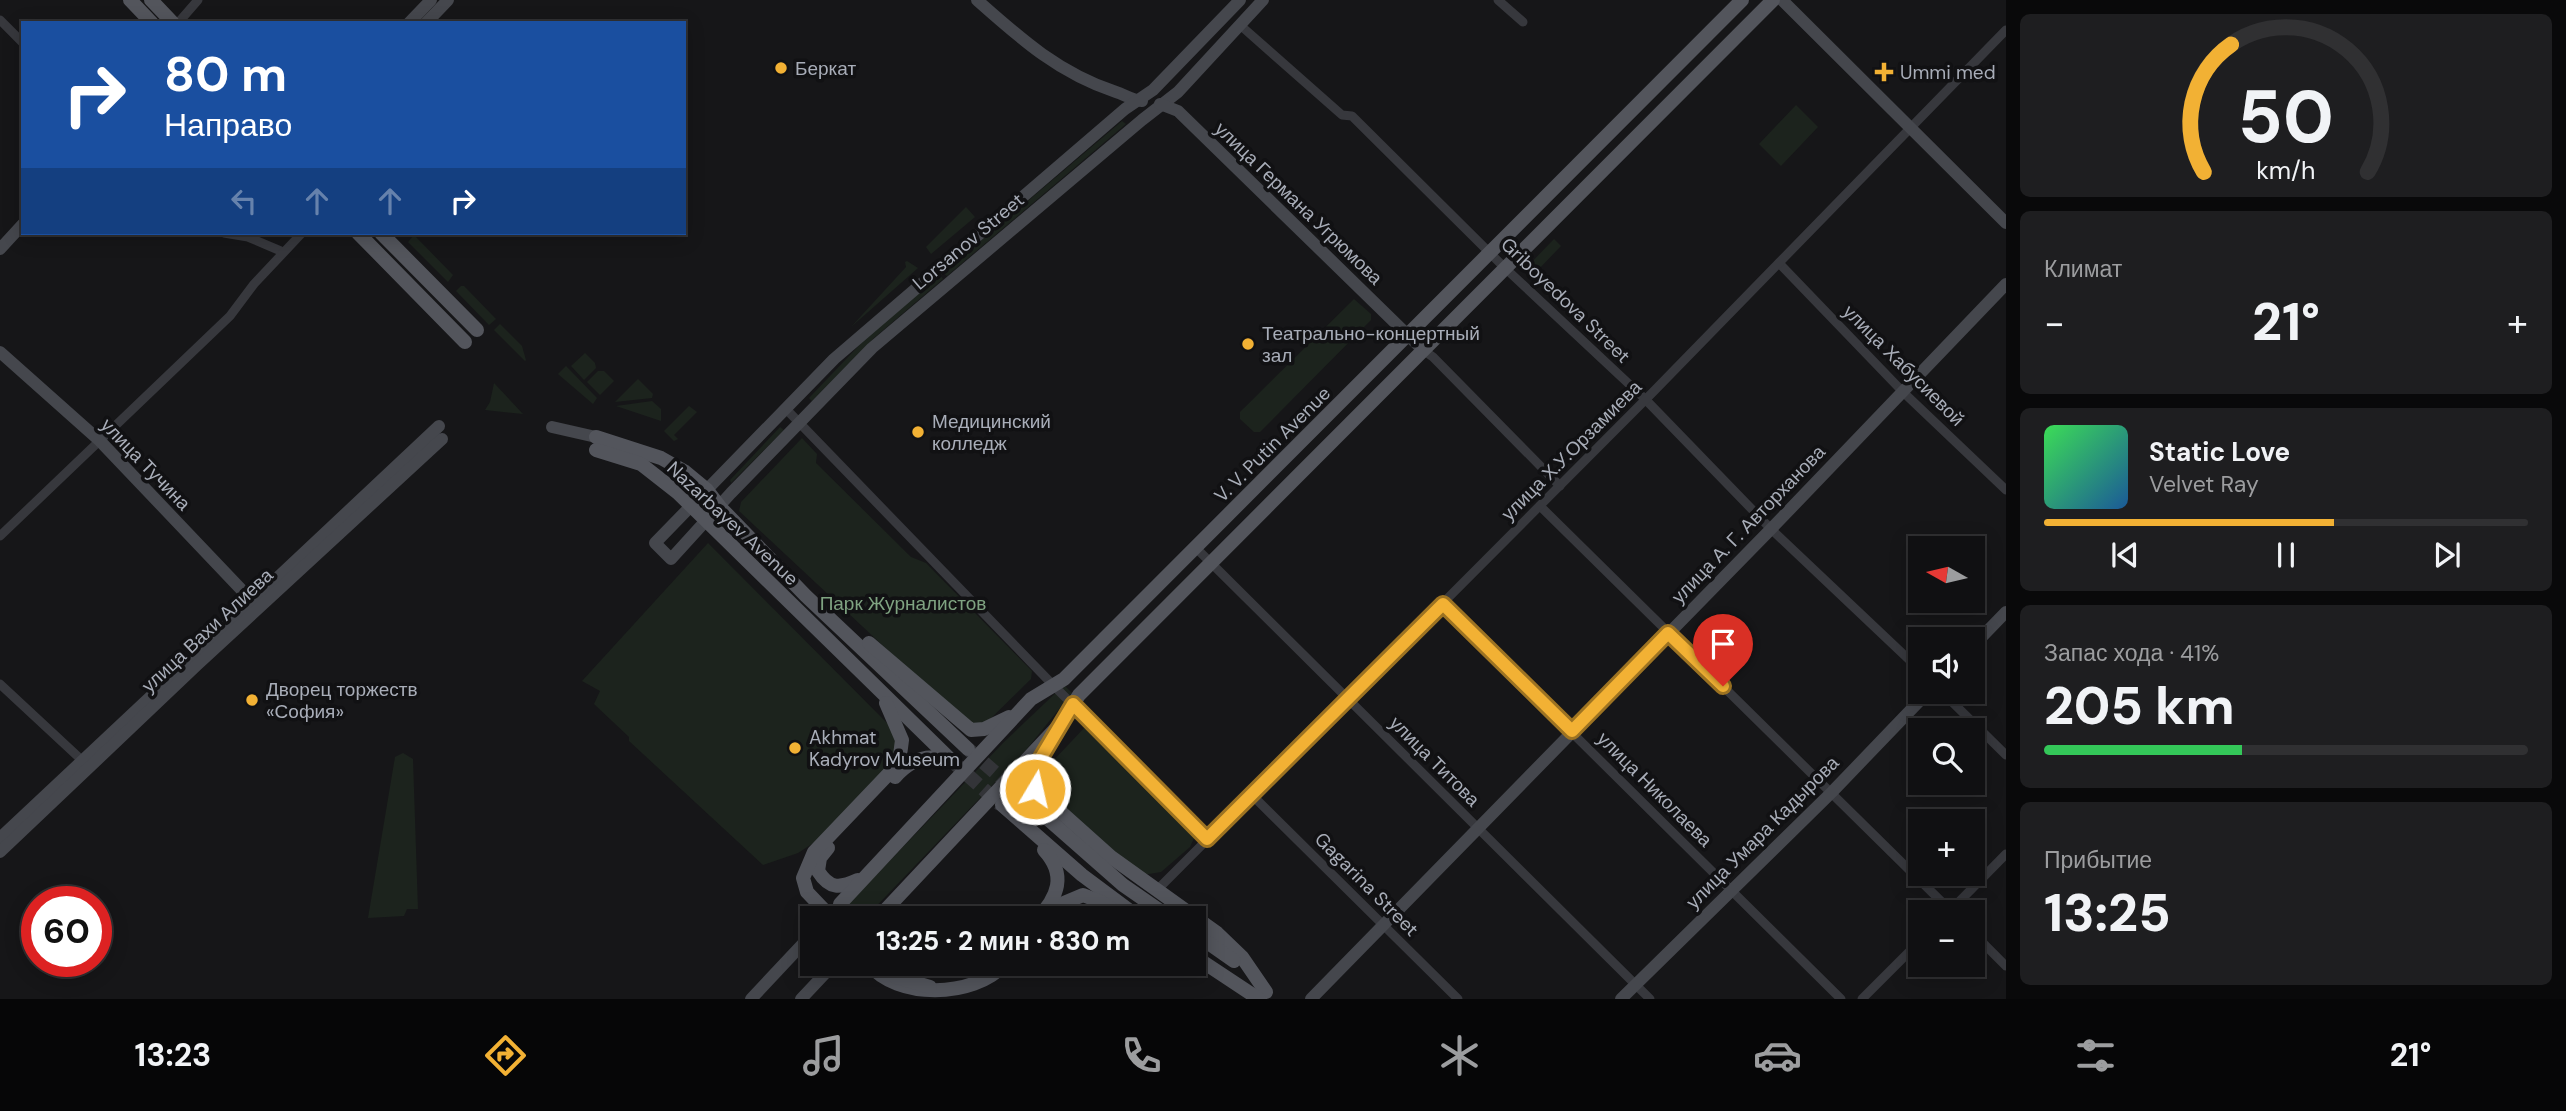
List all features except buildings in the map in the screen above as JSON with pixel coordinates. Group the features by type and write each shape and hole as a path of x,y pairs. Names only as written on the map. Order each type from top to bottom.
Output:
{"main road":[{"path":"130,0 150,21"},
{"path":"151,0 174,21"},
{"path":"411,21 431,0"},
{"path":"428,21 448,0"},
{"name":"улица Германа Угрюмова","path":"977,0 1050,61 1079,79 1137,100 1165,104 1178,111 1423,350"},
{"name":"Lorsanov Street","path":"1240,0 1153,90 1137,100 870,326 655,542 671,559 872,348 1132,128 1165,104 1263,0"},
{"name":"V. V. Putin Avenue","path":"843,906 865,877 1031,699 1063,679 1742,0"},
{"path":"1266,997 1242,957 1231,946 1111,856 1035,789 1033,771 1079,695 1773,0"},
{"path":"1782,0 2006,223"},
{"path":"0,249 21,226"},
{"path":"360,235 465,342"},
{"path":"383,235 477,330"},
{"name":"улица А. Г. Авторханова","path":"1311,999 1476,827 1771,529 2006,284"},
{"name":"улица Тучина","path":"0,352 100,441 255,605"},
{"name":"улица Вахи Алиева","path":"0,852 86,764 439,426"},
{"path":"552,427 596,443"},
{"name":"улица Вахи Алиева","path":"255,605 442,439"},
{"name":"Nazarbayev Avenue","path":"596,443 661,458 684,471 707,490 720,507 794,583 968,749"},
{"name":"Nazarbayev Avenue","path":"596,443 641,464 691,506 952,761 929,756 909,764 820,858 818,871 824,881 834,886 845,886 865,877"},
{"path":"794,583 813,594 971,730 984,729 1020,711"},
{"path":"1985,634 2006,612"},
{"path":"820,906 807,892 803,878 814,852 899,763 902,740 881,693"},
{"name":"улица Умара Кадырова","path":"1620,999 1832,792 1917,704"},
{"path":"891,906 1061,723"},
{"name":"улица Вахи Алиева","path":"0,838 86,764"},
{"path":"1015,790 1123,885 1153,906"},
{"path":"1047,906 1055,895 1056,871 1047,853 1002,805 1082,875 1123,906"},
{"path":"1060,906 1083,895 1107,906"},
{"path":"1206,941 1224,952 1266,997"},
{"path":"751,999 800,947"},
{"path":"1206,964 1266,997"},
{"path":"801,999 823,976"},
{"path":"880,976 887,984 900,990 926,995 961,992 991,976"},
{"path":"895,976 928,987 964,982 974,976"}],"street":[{"path":"178,21 198,0"},
{"path":"1498,0 1523,22"},
{"path":"0,20 21,41"},
{"name":"Griboyedova Street","path":"1240,25 1342,115 1352,117 1505,268 1645,400 1771,529 1908,659"},
{"name":"улица Х.У.Орзамиева","path":"1157,890 1645,400 2006,30"},
{"path":"236,235 248,237 283,252"},
{"path":"0,536 230,316 254,284 300,235"},
{"name":"улица Хабусиевой","path":"1779,263 1903,392 2006,490"},
{"name":"улица Германа Угрюмова","path":"1423,350 1560,486"},
{"path":"786,409 1053,685 1207,839"},
{"path":"1540,506 1939,900"},
{"name":"улица Титова","path":"1196,548 1650,999"},
{"name":"улица Николаева","path":"1443,604 1841,999"},
{"path":"0,684 86,764"},
{"path":"1954,704 2006,755"},
{"name":"Gagarina Street","path":"1252,794 1458,999"},
{"path":"1961,900 2006,854"},
{"path":"1985,945 2006,966"},
{"path":"1862,999 1908,953"}],"green space":[{"path":"1796,105 1818,127 1781,166 1759,144"},
{"path":"1122,121 1126,124 947,276 943,273"},
{"path":"966,207 975,217 931,254 926,247"},
{"path":"414,235 453,275 448,282 408,242"},
{"path":"1554,239 1561,246 1534,274 1527,267"},
{"path":"907,261 918,268 851,327 906,267"},
{"path":"940,275 943,279 874,338 812,401 809,398 870,334"},
{"path":"461,286 496,319 489,325 456,291"},
{"path":"1354,299 1371,314 1371,320 1260,432 1254,432 1240,419 1240,412"},
{"path":"500,324 522,346 525,361 494,330"},
{"path":"585,353 595,363 596,368 584,380 571,366"},
{"path":"566,366 597,398 593,404 558,374"},
{"path":"598,371 604,371 614,381 600,395 587,382"},
{"path":"638,379 653,394 652,398 615,402"},
{"path":"494,383 523,414 485,410 490,402"},
{"path":"652,401 661,409 661,421 616,406"},
{"path":"689,406 697,412 674,435 678,439 674,441 664,431"},
{"path":"780,427 784,430 731,483 730,480"},
{"name":"Парк Журналистов","path":"802,438 817,454 816,463 911,557 926,563 1032,671 1031,679 980,729 956,714 739,511 741,502"},
{"path":"708,543 892,728 898,748 892,764 823,837 798,853 763,865 629,741 629,737 594,704 600,691 582,681"},
{"path":"1064,685 1072,693 1026,750 876,906 852,906 849,903 1004,742"},
{"path":"1086,726 1195,836 1190,847 1161,872 1143,875 1110,851 1036,779"},
{"path":"403,753 413,759 418,909 407,909 404,916 368,918 395,757"}],"tunnel":[{"path":"968,749 1014,789"},
{"path":"952,761 1001,805"}],"place":[{"name":"Беркат","path":"781,68"},
{"name":"Ummi med","path":"1884,72"},
{"name":"Театрально-концертный зал","path":"1248,344"},
{"name":"Медицинский колледж","path":"918,432"},
{"name":"Дворец торжеств «София»","path":"252,700"},
{"name":"Akhmat Kadyrov Museum","path":"795,748"}],"route":[{"path":"1035,789 1033,771 1073,704 1207,839 1443,604 1572,731 1668,633 1723,686"}]}
